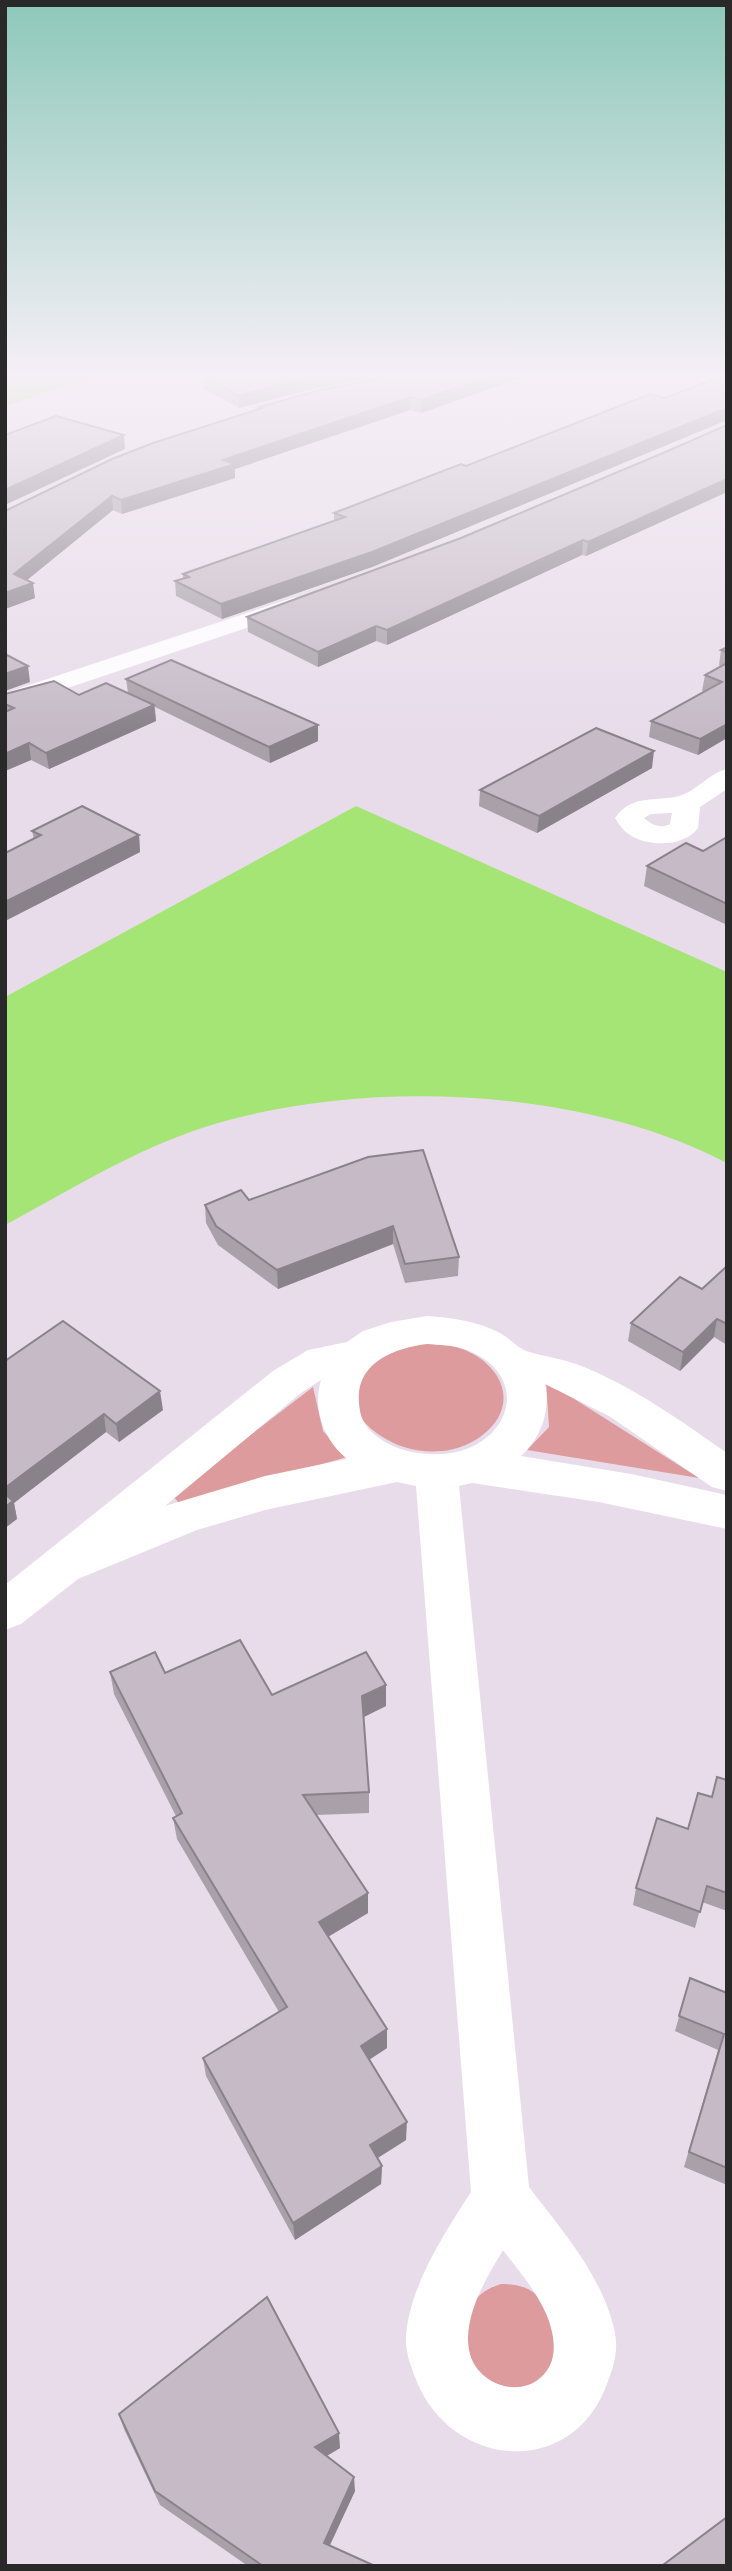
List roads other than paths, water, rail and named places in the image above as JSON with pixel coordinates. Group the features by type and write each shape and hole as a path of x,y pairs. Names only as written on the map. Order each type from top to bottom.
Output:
{"street":[{"path":"5,701 310,599"},
{"path":"687,802 727,777"},
{"path":"62,1566 186,1516 265,1493 434,1468 488,1460 511,1444 525,1423 528,1400 522,1378 511,1364 485,1342 458,1333 427,1330 396,1334 370,1345 349,1363 337,1385 336,1409 346,1432 367,1452 434,1468 593,1482 727,1512"},
{"path":"5,1611 287,1382 322,1360 357,1355"},
{"path":"511,1364 530,1364 565,1375 636,1413 727,1475"},
{"path":"434,1468 501,2199"}]}
